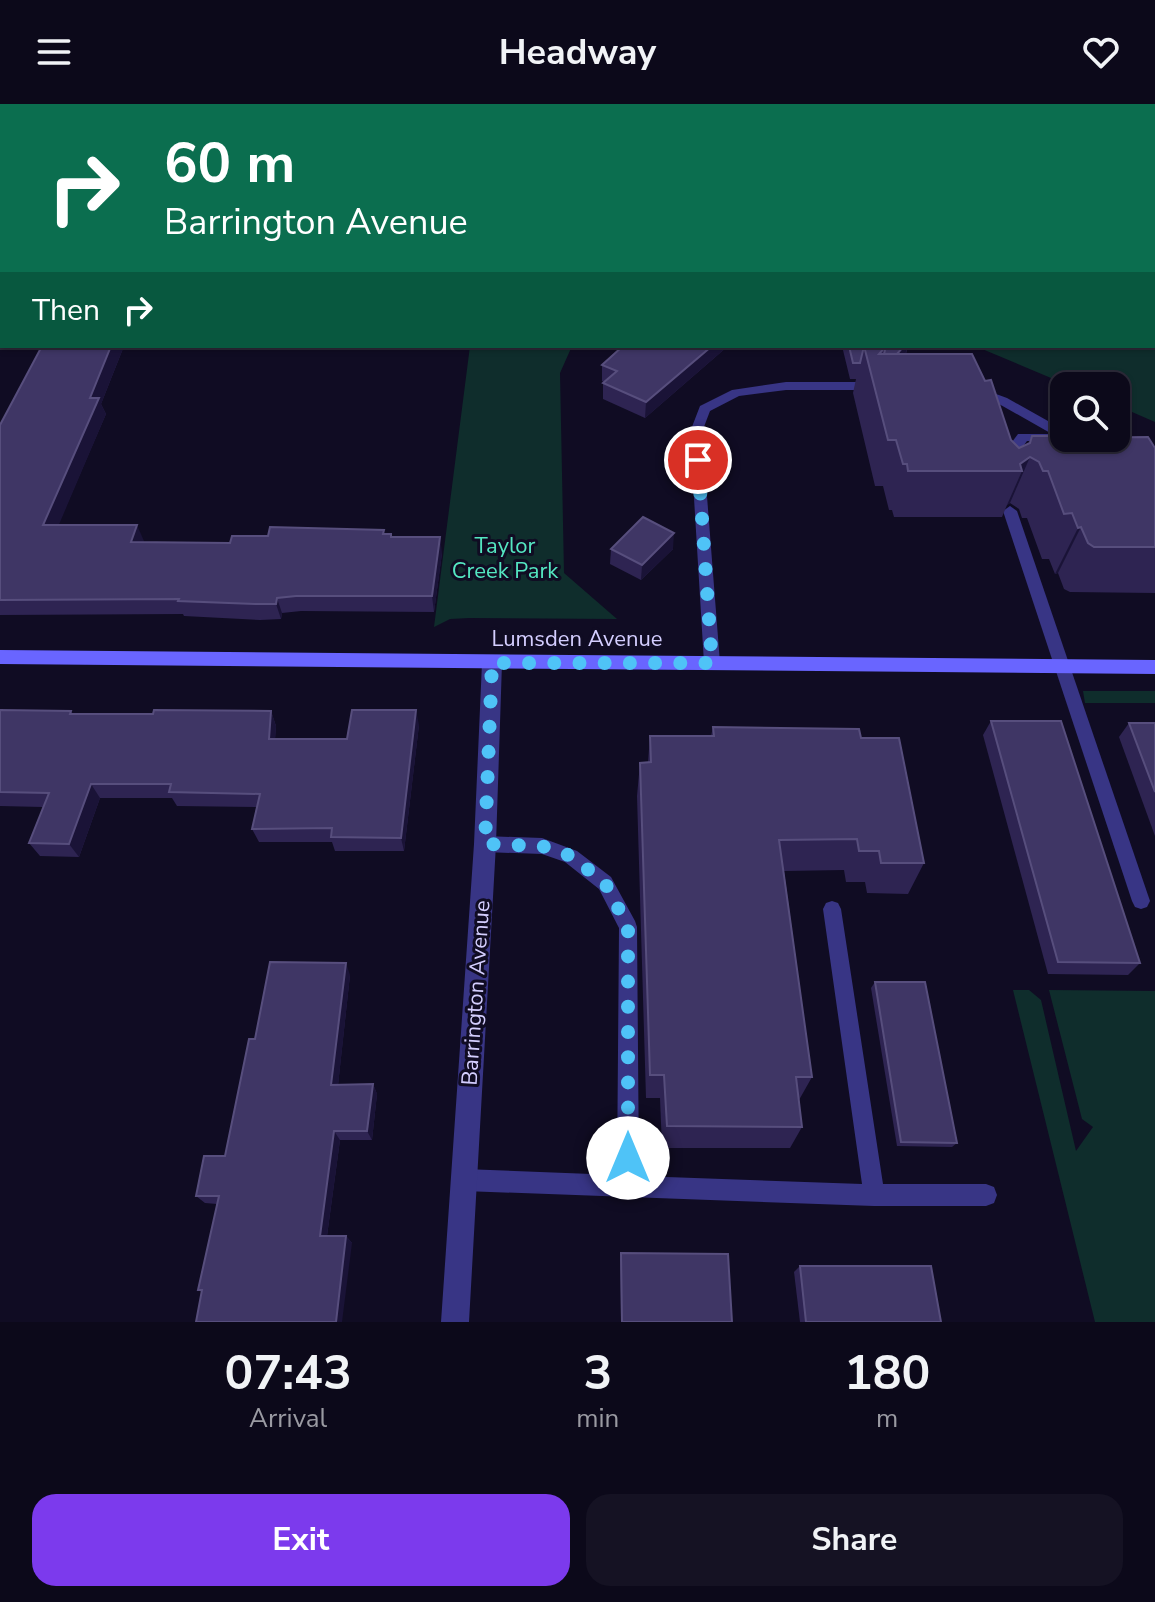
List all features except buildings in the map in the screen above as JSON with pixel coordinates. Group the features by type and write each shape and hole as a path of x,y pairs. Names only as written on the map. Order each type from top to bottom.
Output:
{"street":[{"name":"Lumsden Avenue","path":"0,657 1155,667"},
{"name":"Barrington Avenue","path":"455,1322 485,844 492,663"}],"lane":[{"path":"712,663 696,432 704,409 736,393 786,386 887,385"},
{"path":"962,389 993,396 1050,426"},
{"path":"1003,473 1004,459 1023,437 1050,438"},
{"path":"1010,511 1141,901"},
{"path":"485,844 542,846 571,856 605,883 628,927 628,1187"},
{"path":"832,909 874,1195"},
{"path":"464,1180 874,1195 986,1195"}],"green space":[{"name":"Taylor Creek Park","path":"470,348 571,348 560,373 564,573 617,619 469,618 450,619 434,627"},
{"path":"980,348 1155,348 1155,422 1130,411 1130,372 1050,372 1050,378"},
{"path":"1083,691 1155,691 1155,703 1085,703"},
{"path":"1013,990 1029,990 1041,1000 1076,1151 1093,1127 1082,1119 1049,990 1155,991 1155,1322 1095,1322"}],"route":[{"path":"628,1158 628,927 605,883 571,856 542,846 485,844 492,663 712,663 698,460"}]}
